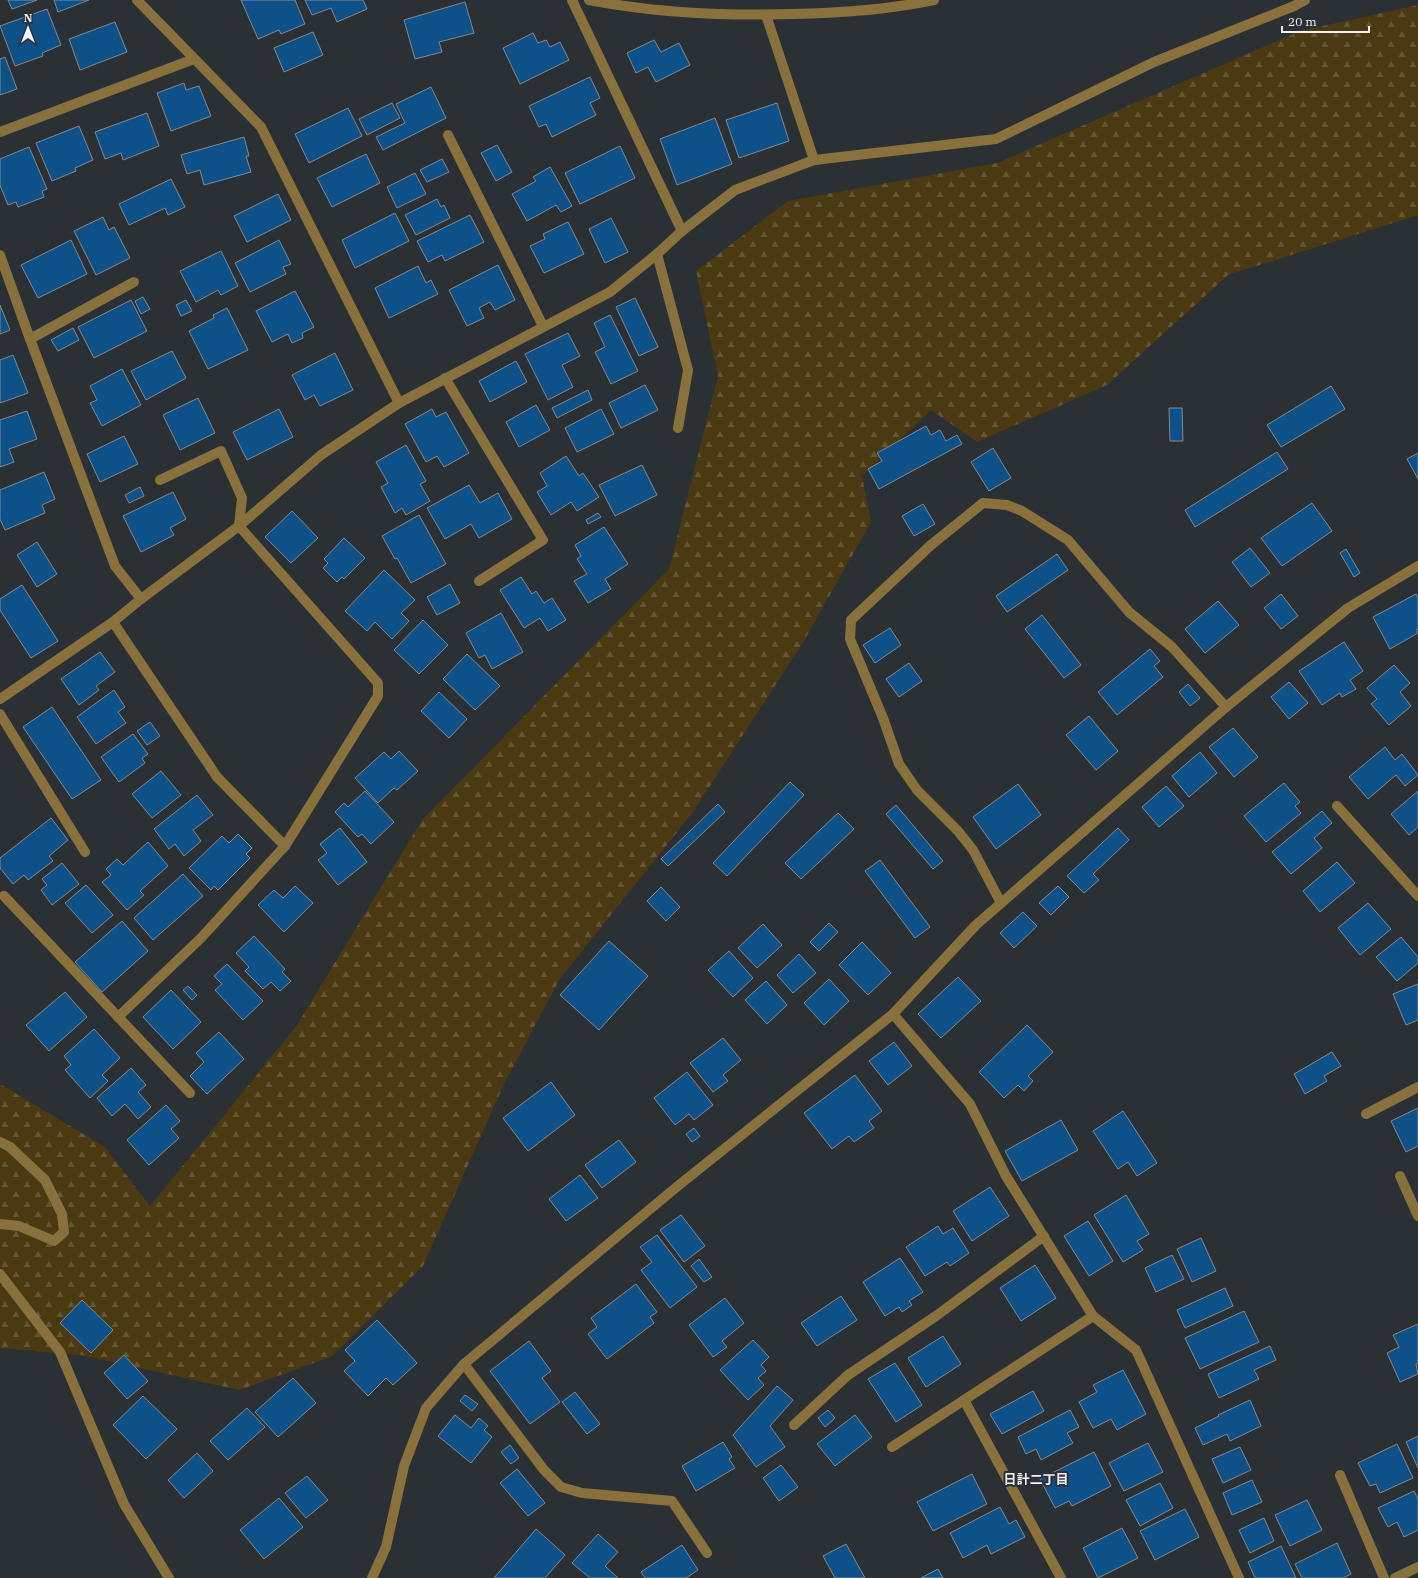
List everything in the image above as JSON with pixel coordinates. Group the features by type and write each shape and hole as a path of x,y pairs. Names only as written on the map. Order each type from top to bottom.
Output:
{"street":[{"path":"137,0 261,127 399,402"},
{"path":"572,0 682,231"},
{"path":"589,0 621,6 696,13 766,14 826,13 869,10 934,0"},
{"path":"0,699 113,622 141,599 239,526 321,455 399,402 610,292 657,254 682,231 735,190 814,160 996,139 1154,62 1294,6 1305,0"},
{"path":"766,14 814,160"},
{"path":"0,132 194,59"},
{"path":"448,135 543,326"},
{"path":"657,254 688,370 678,428"},
{"path":"0,255 115,566 141,599"},
{"path":"30,339 134,282"},
{"path":"445,378 543,540 480,581"},
{"path":"118,1017 202,938 285,846 378,696 378,683 239,526 242,498 220,451 160,480"},
{"path":"1001,903 973,850 958,831 917,790 899,764 883,718 850,639 851,620 931,545 983,503 1007,505 1022,511 1068,540 1129,612 1172,647 1226,707"},
{"path":"372,1578 386,1547 404,1466 426,1408 464,1364 679,1185 893,1014 976,925 1226,707 1348,608 1418,566"},
{"path":"113,622 217,777 285,846"},
{"path":"0,714 85,852"},
{"path":"1337,806 1418,896"},
{"path":"4,896 190,1093"},
{"path":"893,1014 970,1104 1006,1176 1094,1316 1136,1350 1238,1578"},
{"path":"1366,1114 1418,1087"},
{"path":"0,1142 10,1147 45,1180 62,1214 64,1232 54,1240 19,1226 0,1224"},
{"path":"1400,1176 1418,1216"},
{"path":"794,1425 848,1375 936,1316 1044,1236"},
{"path":"0,1274 60,1352 124,1504 169,1578"},
{"path":"892,1447 1094,1316"},
{"path":"464,1364 544,1470 561,1487 582,1493 672,1501 707,1554"},
{"path":"964,1400 1062,1578"},
{"path":"1340,1475 1384,1578"},
{"path":"1395,1578 1418,1567"}],"green space":[{"path":"1418,5 1418,215 1228,275 1107,385 977,442 931,410 862,476 871,522 802,644 693,812 559,980 504,1084 423,1266 331,1357 239,1390 81,1355 0,1348 0,1084 105,1147 150,1206 295,1028 422,820 669,569 718,376 696,271 788,201 997,163 1300,31"}],"building":[{"path":"8,0 37,0 12,9"},
{"path":"54,0 89,0 58,12"},
{"path":"241,0 295,0 305,24 281,34 279,30 258,39"},
{"path":"305,0 363,0 367,9 337,22 331,8 312,15"},
{"path":"465,2 474,33 439,42 442,52 415,59 404,20"},
{"path":"47,9 61,45 42,53 43,56 15,66 0,26"},
{"path":"115,22 127,52 80,70 69,39"},
{"path":"313,32 323,55 284,72 274,48"},
{"path":"533,33 538,43 546,40 550,47 560,42 569,60 520,84 503,48"},
{"path":"654,40 661,52 679,43 690,65 656,82 648,67 636,73 627,53"},
{"path":"5,57 17,89 0,95 0,59"},
{"path":"590,77 600,98 590,103 596,115 552,137 546,124 539,127 529,106"},
{"path":"184,83 186,90 199,86 211,116 171,131 157,93"},
{"path":"431,87 446,118 383,150 376,137 405,123 396,104"},
{"path":"392,103 400,118 367,135 359,119"},
{"path":"777,103 789,141 739,158 726,120"},
{"path":"348,108 362,136 309,163 295,134"},
{"path":"147,113 159,146 123,160 121,153 105,159 95,132"},
{"path":"715,118 732,164 677,185 660,139"},
{"path":"79,126 93,160 75,168 76,171 52,181 36,143"},
{"path":"244,137 249,156 246,156 251,172 204,185 200,170 187,174 181,155"},
{"path":"497,145 512,172 496,181 481,153"},
{"path":"620,146 635,178 580,204 565,173"},
{"path":"29,147 47,189 42,191 44,197 18,207 16,202 8,205 0,185 0,159"},
{"path":"366,154 380,183 332,207 317,178"},
{"path":"442,159 449,172 427,182 420,170"},
{"path":"550,167 572,206 561,212 556,205 527,221 512,194 536,181 533,177"},
{"path":"415,173 426,194 397,208 387,187"},
{"path":"171,179 185,207 168,215 165,208 129,225 119,204"},
{"path":"278,194 291,220 247,242 234,216"},
{"path":"437,199 441,207 444,205 450,218 416,235 405,215"},
{"path":"395,213 409,241 355,268 342,240"},
{"path":"470,215 484,242 445,261 442,255 428,262 417,241"},
{"path":"103,217 109,230 114,227 130,258 96,275 74,231"},
{"path":"611,218 628,252 605,263 589,229"},
{"path":"568,222 584,254 544,273 530,246 545,239 543,234"},
{"path":"71,240 87,274 38,298 21,265"},
{"path":"279,240 291,264 283,267 286,274 250,292 235,263"},
{"path":"221,251 238,286 221,295 218,290 196,302 180,271"},
{"path":"498,265 515,300 495,310 490,302 479,308 484,318 467,326 449,290"},
{"path":"418,266 426,283 431,280 438,294 389,318 375,288"},
{"path":"295,291 314,327 302,333 303,338 292,343 288,334 272,342 256,311"},
{"path":"143,297 150,309 141,314 135,301"},
{"path":"635,298 658,347 639,356 616,307"},
{"path":"131,300 147,331 94,358 78,327"},
{"path":"186,300 192,311 181,316 176,305"},
{"path":"0,305 10,330 0,334"},
{"path":"227,308 248,350 208,369 189,331 214,318 213,315"},
{"path":"610,315 638,371 611,384 595,352 605,347 594,323"},
{"path":"73,328 79,340 58,351 51,340"},
{"path":"568,333 580,356 562,365 573,387 548,400 525,354"},
{"path":"172,351 186,378 146,400 131,371"},
{"path":"335,353 353,390 320,406 314,395 305,400 292,375"},
{"path":"13,355 28,393 0,403 0,360"},
{"path":"516,361 527,382 490,402 479,381"},
{"path":"122,369 141,405 102,426 90,403 97,400 90,386"},
{"path":"645,385 658,410 621,428 609,403"},
{"path":"1331,386 1345,409 1281,447 1267,425"},
{"path":"588,390 592,400 557,418 552,408"},
{"path":"198,398 215,433 180,450 163,415"},
{"path":"536,405 550,430 519,447 506,422"},
{"path":"1169,408 1182,408 1183,441 1170,441"},
{"path":"279,409 293,437 247,460 233,432"},
{"path":"432,409 436,417 446,412 469,453 444,467 437,456 426,462 405,424"},
{"path":"601,409 614,434 577,452 565,428"},
{"path":"27,411 37,439 9,449 14,462 0,467 0,420"},
{"path":"926,426 931,435 940,430 946,441 957,435 962,444 879,489 868,469 882,461 877,453"},
{"path":"124,436 138,464 100,482 87,454"},
{"path":"406,445 426,481 420,484 430,501 406,515 402,508 395,513 381,487 388,483 376,462"},
{"path":"993,448 1011,478 989,491 971,462"},
{"path":"1277,452 1288,469 1195,527 1185,510"},
{"path":"1418,453 1418,479 1407,459"},
{"path":"566,456 579,476 583,473 599,497 577,511 571,502 551,515 537,492 547,486 540,473"},
{"path":"642,465 657,495 615,516 599,485"},
{"path":"44,472 55,499 42,505 45,513 5,530 0,519 0,490"},
{"path":"469,485 480,503 498,493 512,519 479,538 471,524 445,539 427,508"},
{"path":"140,487 144,496 129,503 125,495"},
{"path":"173,492 186,519 170,528 174,535 141,552 123,516"},
{"path":"1312,503 1332,531 1282,566 1261,538"},
{"path":"923,504 935,524 914,536 902,516"},
{"path":"292,511 318,538 291,563 265,537"},
{"path":"598,513 601,517 588,524 586,520"},
{"path":"419,515 446,564 411,583 397,558 395,559 382,536"},
{"path":"604,527 628,564 605,579 611,589 588,603 574,581 587,574 577,559 581,556 575,545"},
{"path":"344,538 365,558 344,579 342,577 337,582 323,568 328,563 324,559"},
{"path":"37,542 57,574 37,587 17,555"},
{"path":"1250,548 1270,573 1251,587 1232,562"},
{"path":"1346,549 1360,573 1354,577 1340,553"},
{"path":"1057,554 1068,570 1007,612 996,596"},
{"path":"384,570 415,600 401,613 409,621 392,639 375,622 367,631 345,611"},
{"path":"521,577 532,594 536,591 544,603 552,598 566,620 548,631 540,618 524,628 500,590"},
{"path":"450,584 460,603 437,615 427,597"},
{"path":"22,585 58,641 31,658 0,610 0,599"},
{"path":"1281,594 1298,616 1281,629 1264,608"},
{"path":"1416,594 1418,598 1418,629 1416,630 1418,633 1390,649 1373,617"},
{"path":"1218,601 1239,625 1205,653 1185,629"},
{"path":"501,613 523,652 492,669 485,655 479,658 466,633"},
{"path":"1042,615 1081,665 1064,678 1025,629"},
{"path":"423,620 448,645 419,674 394,650"},
{"path":"890,628 901,645 875,663 863,645"},
{"path":"1344,642 1363,671 1350,680 1356,689 1342,697 1340,693 1322,705 1299,671"},
{"path":"1150,649 1160,661 1154,666 1163,677 1117,715 1098,692"},
{"path":"100,652 115,672 96,686 99,690 79,705 61,679"},
{"path":"467,654 500,686 475,710 443,679"},
{"path":"909,663 922,681 899,697 886,679"},
{"path":"1394,665 1410,683 1400,692 1411,706 1389,725 1371,704 1377,699 1367,688"},
{"path":"1289,682 1308,703 1289,719 1271,697"},
{"path":"1188,684 1200,698 1190,706 1179,692"},
{"path":"114,690 125,707 118,712 126,723 96,744 77,717"},
{"path":"439,692 467,719 449,738 421,711"},
{"path":"52,707 101,780 72,799 23,727"},
{"path":"1089,716 1118,751 1096,770 1066,735"},
{"path":"150,722 160,736 147,745 137,731"},
{"path":"1233,728 1258,757 1234,777 1209,747"},
{"path":"133,734 148,754 142,758 145,763 119,782 101,757"},
{"path":"1385,747 1395,760 1402,754 1418,775 1405,786 1396,775 1368,799 1349,777"},
{"path":"399,751 418,771 397,790 394,788 378,803 355,778 384,752 391,759"},
{"path":"1200,752 1217,773 1189,797 1172,776"},
{"path":"161,771 181,795 152,818 132,794"},
{"path":"790,782 804,795 727,876 713,863"},
{"path":"1284,783 1300,802 1295,806 1301,813 1266,842 1244,816"},
{"path":"1018,784 1041,815 996,849 973,817"},
{"path":"1166,786 1184,806 1159,827 1142,807"},
{"path":"365,791 394,822 371,844 362,834 358,837 335,812 344,803 348,807"},
{"path":"1418,791 1418,827 1409,835 1391,814"},
{"path":"197,795 213,815 193,830 201,841 184,856 175,844 169,849 154,829"},
{"path":"718,804 725,812 668,866 661,859"},
{"path":"896,805 943,861 933,869 886,814"},
{"path":"1322,811 1332,823 1314,838 1322,848 1291,874 1272,852"},
{"path":"838,813 854,829 801,879 785,863"},
{"path":"51,818 68,840 49,856 53,861 28,880 24,875 13,884 0,868 0,858"},
{"path":"340,828 367,862 338,885 318,860 327,853 320,844"},
{"path":"1118,828 1129,840 1093,874 1099,880 1084,893 1067,876"},
{"path":"238,834 252,848 246,854 250,858 218,890 214,886 211,890 189,868 222,836 229,843"},
{"path":"148,842 168,866 140,891 144,895 127,910 102,882 111,875 106,869 117,859 123,865"},
{"path":"880,860 930,927 915,938 865,871"},
{"path":"1337,862 1355,883 1320,912 1303,891"},
{"path":"62,863 79,884 52,905 41,890 47,885 42,879"},
{"path":"183,874 203,896 153,940 134,918"},
{"path":"86,885 113,915 92,933 65,903"},
{"path":"295,886 313,903 284,932 258,905 274,890 283,898"},
{"path":"1058,886 1069,897 1051,915 1039,903"},
{"path":"661,887 680,907 666,921 647,901"},
{"path":"1368,903 1391,929 1360,955 1338,928"},
{"path":"1023,912 1037,926 1014,948 1000,933"},
{"path":"122,921 148,951 102,992 75,962"},
{"path":"829,923 838,932 819,951 810,942"},
{"path":"763,924 782,945 757,968 738,948"},
{"path":"254,936 285,969 282,972 291,981 280,991 271,982 263,989 245,971 249,967 236,953"},
{"path":"1401,937 1418,957 1418,963 1397,981 1376,957"},
{"path":"609,941 648,976 599,1030 560,995"},
{"path":"862,942 891,973 868,995 839,965"},
{"path":"729,951 753,978 733,997 708,970"},
{"path":"799,954 816,973 793,993 777,975"},
{"path":"227,964 263,1001 243,1020 215,990 222,984 214,976"},
{"path":"958,977 981,1001 941,1038 918,1014"},
{"path":"829,979 849,1001 824,1025 804,1003"},
{"path":"766,981 787,1005 767,1024 745,1000"},
{"path":"1418,984 1418,1020 1406,1025 1393,994"},
{"path":"188,986 197,995 192,1000 183,990"},
{"path":"171,990 201,1022 173,1049 143,1017"},
{"path":"65,992 87,1017 49,1051 26,1025"},
{"path":"1027,1025 1053,1052 1028,1076 1033,1081 1024,1091 1018,1085 1004,1098 979,1072"},
{"path":"94,1029 120,1058 102,1075 108,1081 90,1098 65,1070 71,1065 64,1056"},
{"path":"219,1032 244,1059 207,1094 190,1076 204,1062 196,1053"},
{"path":"723,1038 741,1060 723,1075 728,1081 713,1092 690,1063"},
{"path":"894,1042 912,1066 888,1085 869,1061"},
{"path":"1332,1052 1341,1066 1324,1076 1327,1081 1305,1094 1294,1074"},
{"path":"131,1068 146,1085 138,1092 151,1107 138,1119 125,1104 112,1116 97,1098"},
{"path":"687,1072 713,1105 694,1120 689,1114 675,1125 654,1098"},
{"path":"855,1075 882,1111 869,1121 874,1128 854,1142 849,1136 832,1149 804,1113"},
{"path":"551,1082 575,1115 528,1151 503,1118"},
{"path":"166,1105 180,1121 171,1129 179,1138 149,1165 127,1140"},
{"path":"1418,1108 1418,1146 1406,1152 1391,1121"},
{"path":"1123,1111 1157,1163 1137,1176 1128,1162 1118,1169 1093,1131"},
{"path":"1061,1120 1078,1150 1022,1181 1005,1151"},
{"path":"694,1128 700,1136 692,1142 686,1134"},
{"path":"619,1140 636,1162 602,1188 585,1165"},
{"path":"580,1175 598,1198 566,1221 549,1199"},
{"path":"990,1187 1009,1216 972,1241 953,1211"},
{"path":"1126,1195 1149,1234 1137,1241 1143,1250 1123,1262 1094,1215"},
{"path":"681,1215 705,1246 684,1262 660,1230"},
{"path":"1088,1221 1113,1261 1089,1276 1064,1236"},
{"path":"938,1226 943,1234 953,1228 969,1253 950,1266 947,1262 925,1276 906,1247"},
{"path":"657,1235 697,1287 670,1308 641,1270 652,1262 640,1247"},
{"path":"1201,1238 1216,1271 1192,1282 1177,1249"},
{"path":"1172,1255 1184,1279 1156,1292 1145,1268"},
{"path":"900,1258 923,1292 909,1301 912,1305 902,1312 899,1307 885,1316 863,1282"},
{"path":"699,1259 712,1277 704,1282 691,1266"},
{"path":"1035,1265 1056,1298 1021,1321 1000,1288"},
{"path":"636,1284 657,1312 650,1317 654,1323 607,1359 588,1334 597,1327 591,1318"},
{"path":"1225,1288 1233,1306 1185,1328 1177,1310"},
{"path":"841,1296 857,1320 817,1346 801,1323"},
{"path":"725,1298 744,1323 722,1341 727,1347 713,1357 689,1325"},
{"path":"82,1300 113,1330 91,1353 60,1323"},
{"path":"1244,1311 1259,1342 1200,1369 1185,1338"},
{"path":"377,1320 417,1363 393,1385 386,1378 368,1396 344,1371 355,1361 345,1350"},
{"path":"1418,1324 1418,1363 1416,1364 1418,1374 1400,1382 1387,1353 1399,1347 1393,1335"},
{"path":"943,1336 961,1364 926,1387 908,1358"},
{"path":"753,1340 769,1357 761,1365 766,1371 758,1378 764,1385 748,1400 720,1370"},
{"path":"529,1341 551,1371 542,1378 560,1402 530,1424 490,1371"},
{"path":"1270,1346 1276,1360 1254,1370 1259,1379 1219,1398 1208,1374"},
{"path":"124,1355 148,1381 127,1399 104,1373"},
{"path":"895,1363 922,1405 896,1422 868,1379"},
{"path":"1123,1370 1146,1414 1117,1430 1111,1419 1093,1428 1079,1402 1097,1392 1093,1385"},
{"path":"293,1378 316,1403 278,1437 255,1412"},
{"path":"777,1386 793,1400 770,1426 785,1447 756,1467 733,1435"},
{"path":"1033,1391 1044,1411 1002,1434 990,1414"},
{"path":"575,1392 600,1424 587,1434 562,1402"},
{"path":"465,1395 478,1404 472,1411 460,1401"},
{"path":"143,1396 177,1429 146,1459 113,1425"},
{"path":"1250,1400 1261,1426 1230,1441 1227,1434 1203,1445 1195,1428"},
{"path":"247,1408 265,1427 228,1460 210,1441"},
{"path":"828,1410 835,1418 825,1427 818,1418"},
{"path":"1070,1410 1079,1427 1067,1433 1073,1443 1041,1460 1036,1449 1026,1454 1018,1437"},
{"path":"455,1415 471,1428 479,1418 488,1426 484,1430 492,1437 471,1463 438,1436"},
{"path":"855,1415 872,1437 835,1466 817,1444"},
{"path":"1418,1436 1418,1468 1406,1442"},
{"path":"723,1442 732,1457 729,1459 735,1468 696,1491 682,1466"},
{"path":"1148,1443 1163,1472 1124,1491 1109,1463"},
{"path":"1397,1444 1413,1478 1380,1493 1376,1484 1370,1486 1358,1463"},
{"path":"510,1445 519,1458 511,1464 501,1452"},
{"path":"1240,1447 1251,1470 1223,1483 1212,1459"},
{"path":"1094,1452 1111,1486 1072,1506 1069,1501 1055,1508 1040,1479"},
{"path":"197,1453 213,1471 184,1498 168,1480"},
{"path":"781,1465 798,1487 779,1501 763,1478"},
{"path":"517,1469 545,1503 528,1516 500,1483"},
{"path":"972,1474 987,1504 933,1531 917,1502"},
{"path":"307,1476 328,1500 306,1518 285,1493"},
{"path":"1252,1480 1262,1502 1232,1515 1223,1493"},
{"path":"1160,1483 1173,1508 1140,1526 1126,1500"},
{"path":"1414,1491 1418,1499 1418,1530 1404,1537 1397,1522 1388,1527 1378,1508"},
{"path":"279,1498 303,1527 264,1559 240,1530"},
{"path":"1307,1500 1322,1530 1290,1546 1275,1515"},
{"path":"1000,1507 1009,1524 1016,1520 1025,1537 991,1554 987,1545 963,1558 950,1533"},
{"path":"1185,1509 1199,1537 1155,1560 1140,1531"},
{"path":"1264,1518 1274,1541 1250,1553 1239,1530"},
{"path":"1122,1528 1138,1558 1098,1578 1083,1548"},
{"path":"536,1529 565,1555 545,1578 494,1578"},
{"path":"598,1534 618,1552 605,1566 618,1578 590,1578 572,1563"},
{"path":"1337,1543 1351,1574 1343,1578 1302,1578 1295,1564"},
{"path":"846,1544 865,1578 835,1578 823,1556"},
{"path":"682,1545 698,1570 686,1578 645,1578 641,1572"},
{"path":"1281,1546 1296,1578 1255,1578 1248,1562"},
{"path":"938,1569 943,1578 921,1578"}],"district":[{"name":"日計二丁目","path":"1036,1479"}]}
